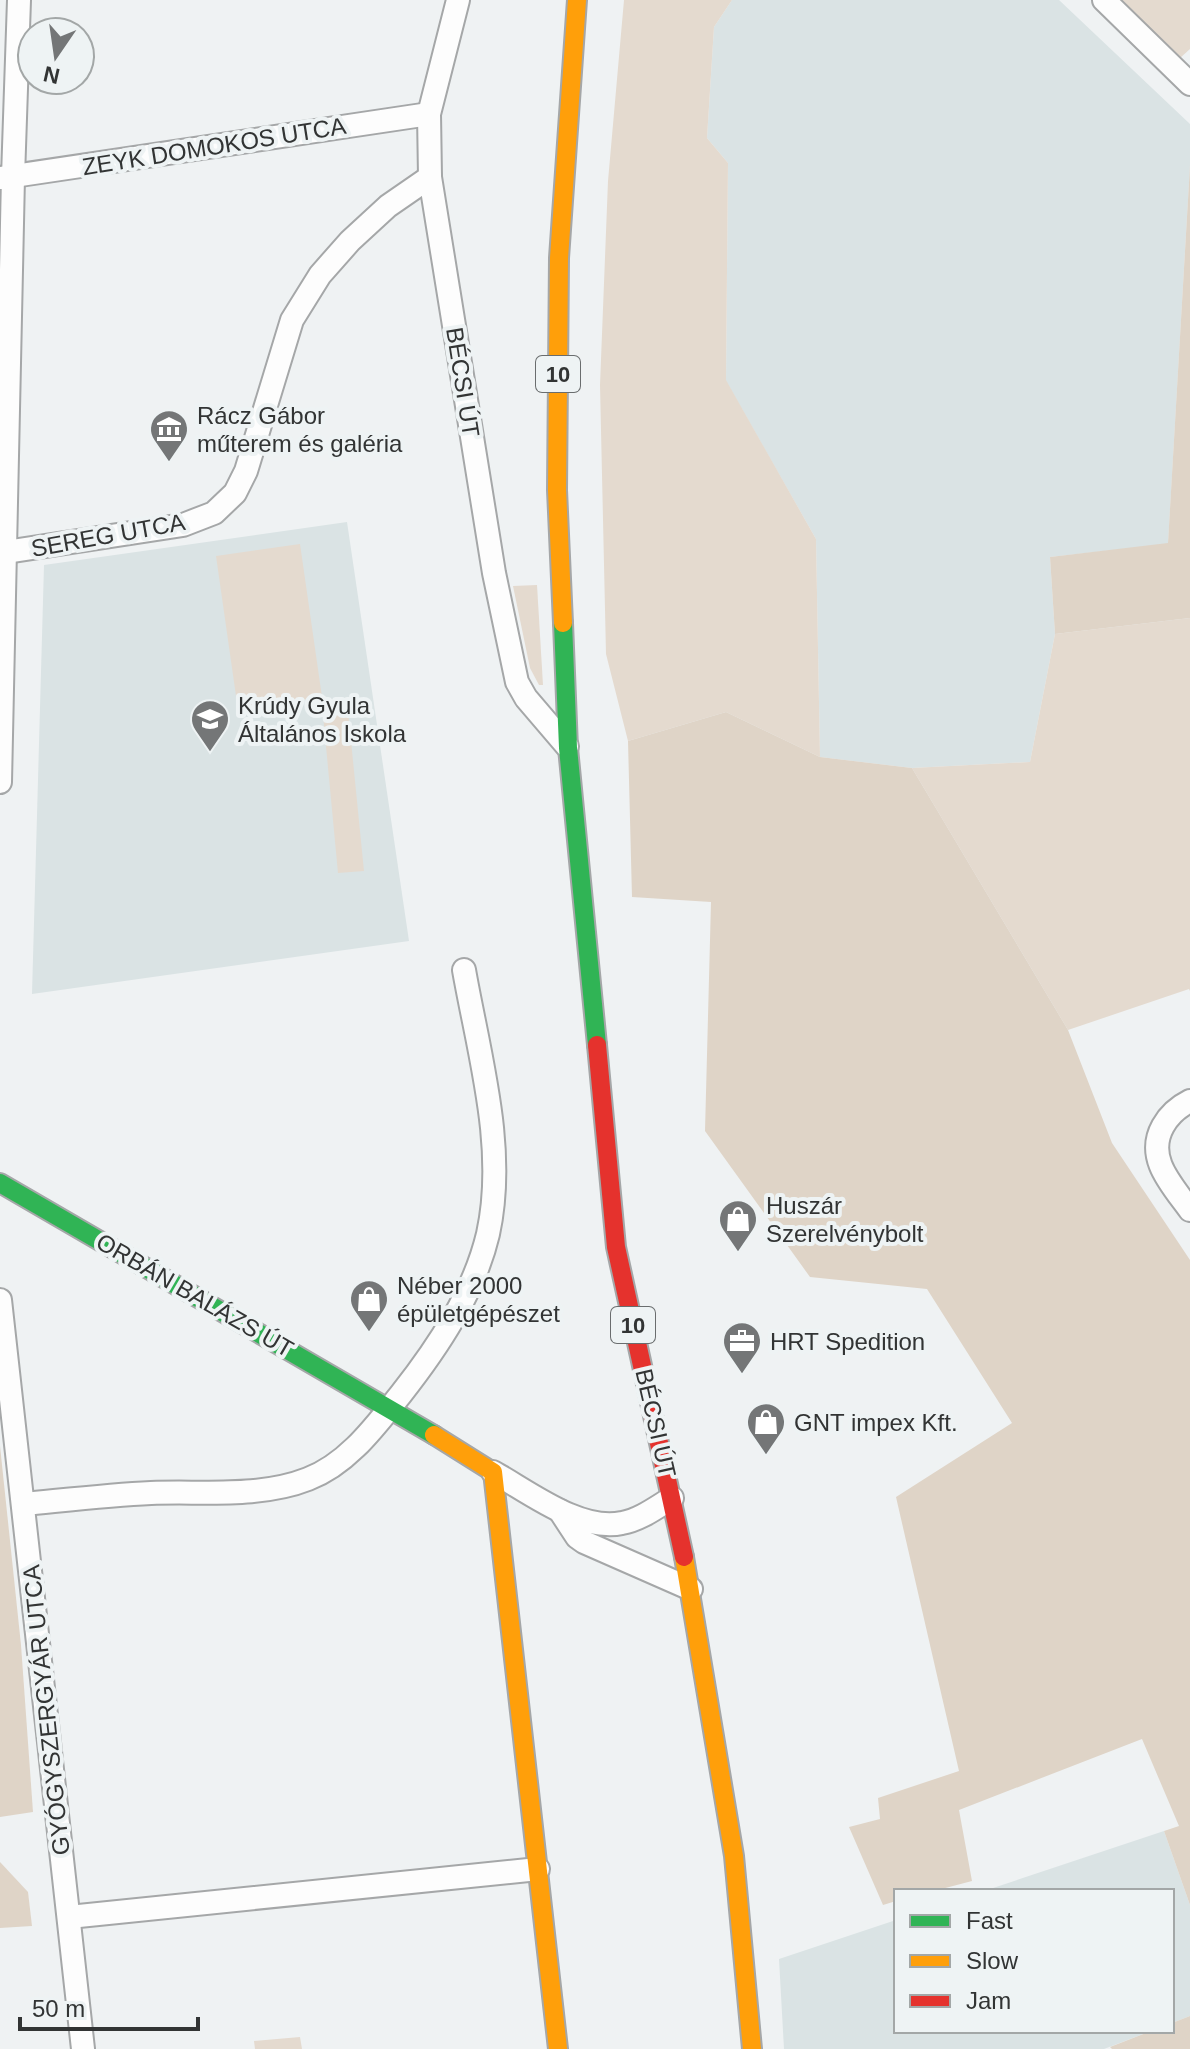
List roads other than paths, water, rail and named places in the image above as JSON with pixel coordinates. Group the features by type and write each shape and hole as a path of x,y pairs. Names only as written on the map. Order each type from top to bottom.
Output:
{"main road":[{"name":"BÉCSI ÚT","path":"577,0 559,273 557,490 568,748 616,1247 691,1589 734,1856 752,2049"},
{"name":"ORBÁN BALÁZS ÚT","path":"0,1183 390,1407 493,1472"},
{"path":"493,1472 558,2049"}],"street":[{"path":"0,782 6,177 19,0"},
{"name":"BÉCSI ÚT","path":"458,0 429,114 430,177 494,573 517,682 526,698 568,748"},
{"path":"1104,0 1190,84"},
{"name":"ZEYK DOMOKOS UTCA","path":"6,177 429,114"},
{"name":"SEREG UTCA","path":"3,553 183,525 214,513 235,493 246,471 292,320 320,275 350,241 388,206 430,177"},
{"path":"24,1504 153,1493 260,1489 310,1479 331,1467 365,1439 423,1365 460,1306 487,1237 492,1207 493,1136 464,970"},
{"path":"1190,1101 1171,1115 1156,1145 1161,1167 1190,1210"},
{"name":"GYÓGYSZERGYÁR UTCA","path":"0,1300 83,2049"},
{"name":"ORBÁN BALÁZS ÚT","path":"493,1472 559,1510 597,1525 623,1523 672,1498"},
{"name":"ORBÁN BALÁZS ÚT","path":"559,1510 577,1537 584,1542 691,1589"},
{"path":"69,1917 538,1869"}],"place":[{"name":"Rácz Gábor műterem és galéria","path":"169,463"},
{"name":"Krúdy Gyula Általános Iskola","path":"210,753"},
{"name":"Huszár Szerelvénybolt","path":"738,1253"},
{"name":"Néber 2000 épületgépészet","path":"369,1333"},
{"name":"HRT Spedition","path":"742,1375"},
{"name":"GNT impex Kft.","path":"766,1456"}]}
